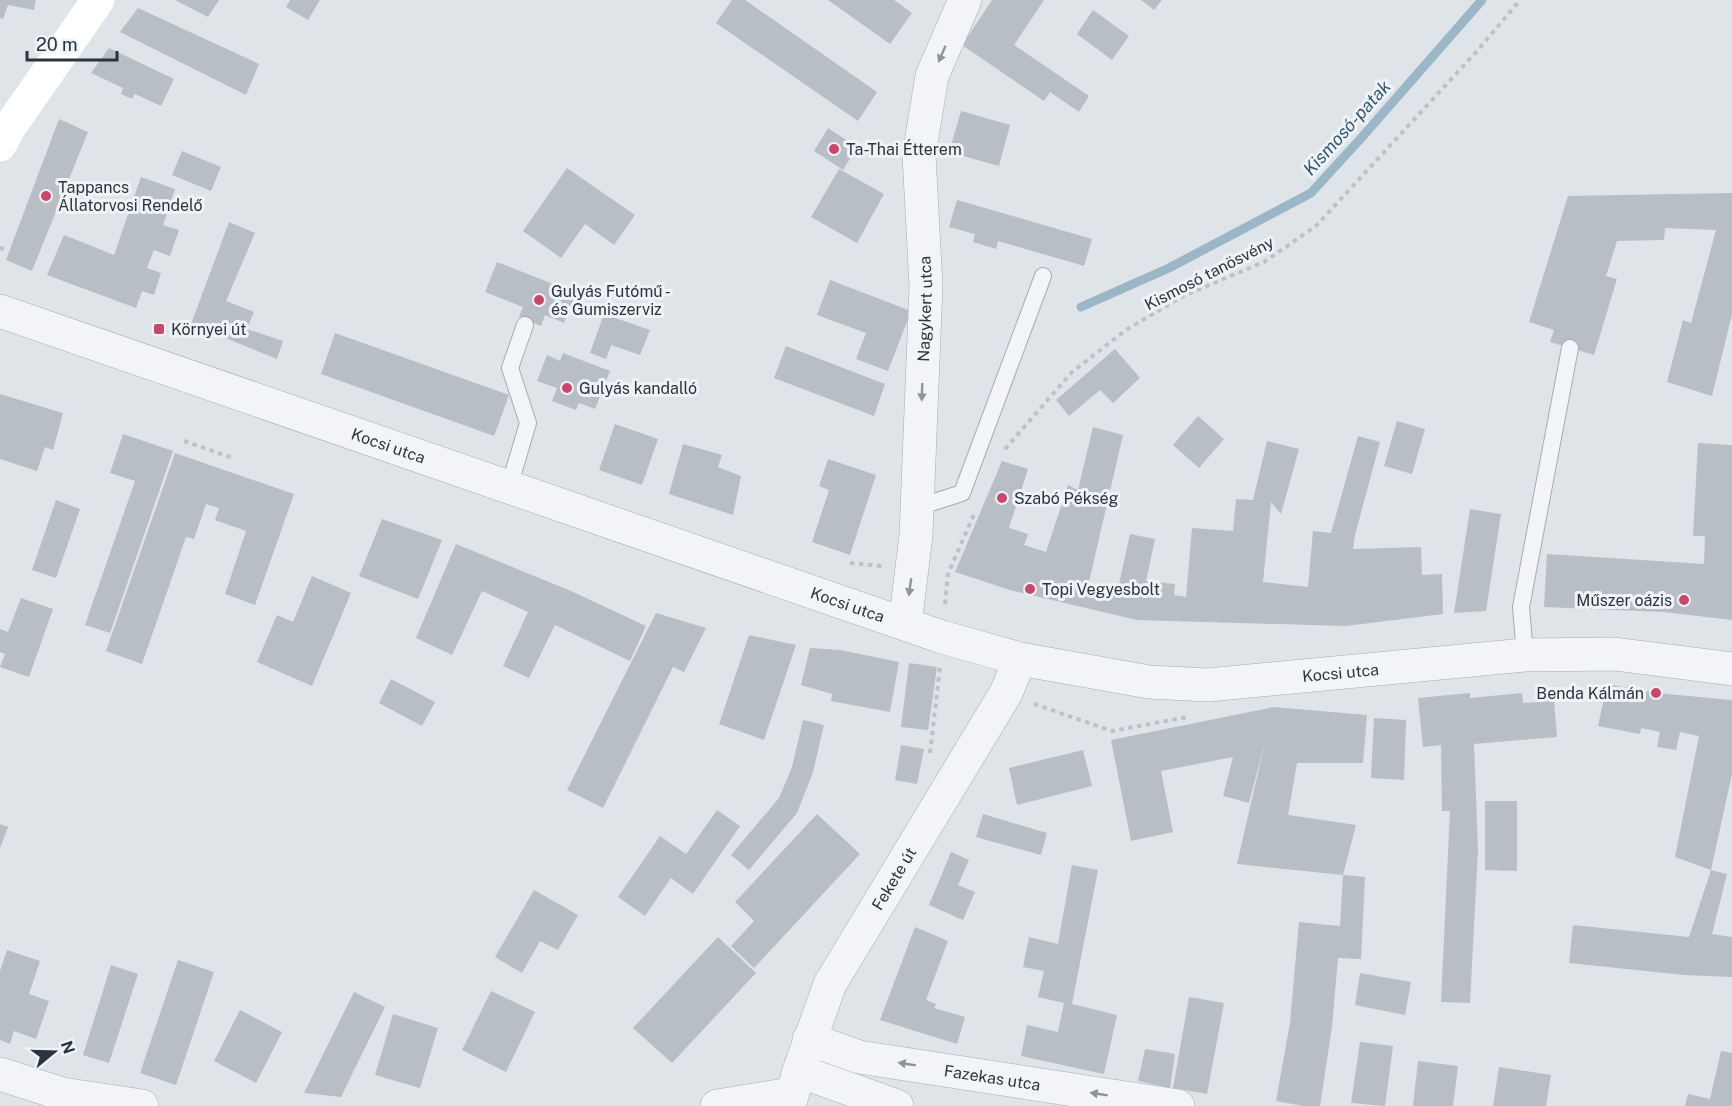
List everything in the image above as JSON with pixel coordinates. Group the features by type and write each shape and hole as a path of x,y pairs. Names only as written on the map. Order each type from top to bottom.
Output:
{"main road":[{"path":"0,145 9,128 98,0"}],"street":[{"name":"Nagykert utca","path":"905,624 918,507 926,286 919,155 932,76 965,0"},
{"name":"Kocsi utca","path":"0,310 942,637 1020,660 1149,682 1208,685 1525,655 1614,654 1732,669"},
{"name":"Fekete út","path":"793,1090 830,984 1006,693 1020,660"},
{"name":"Fazekas utca","path":"810,1039 859,1057 1178,1106"},
{"path":"0,1074 62,1094 142,1106"},
{"path":"717,1106 793,1090 897,1106"}],"lane":[{"path":"918,507 962,493 1042,276"},
{"path":"509,487 528,423 510,368 525,325"},
{"path":"1525,655 1521,607 1570,348"}],"path":[{"name":"Kismosó tanösvény","path":"1000,454 1072,372 1126,330 1183,296 1264,262 1316,226 1478,50 1520,0"},
{"path":"184,441 233,458"},
{"path":"930,755 940,662"}],"building":[{"path":"0,0 36,0 34,10 8,5 3,19 0,18"},
{"path":"175,0 219,0 208,17"},
{"path":"290,0 320,0 308,20 286,7"},
{"path":"732,0 745,0 877,92 858,121 716,23"},
{"path":"828,0 894,0 912,13 890,44"},
{"path":"992,0 1044,0 1014,45 1089,96 1079,112 1050,92 1044,101 962,45"},
{"path":"1141,0 1162,0 1154,10"},
{"path":"138,8 259,64 246,95 120,32"},
{"path":"1093,10 1129,36 1112,60 1077,34"},
{"path":"109,48 174,79 161,106 135,94 132,99 121,94 123,88 91,73"},
{"path":"961,111 1010,125 999,166 949,152"},
{"name":"Tappancs Állatorvosi Rendelő","path":"59,119 88,132 32,271 6,260"},
{"path":"828,128 857,147 843,170 814,151"},
{"path":"182,151 221,167 211,191 172,175"},
{"path":"567,168 635,215 614,245 585,224 561,258 523,231"},
{"path":"839,169 884,194 857,243 811,217"},
{"path":"141,177 175,189 163,225 179,230 170,256 154,250 147,268 161,273 154,295 142,291 136,308 47,275 64,235 114,255"},
{"path":"1732,193 1732,314 1712,396 1667,382 1683,320 1691,323 1716,230 1665,228 1664,240 1617,241 1606,276 1617,279 1594,355 1550,342 1554,330 1529,322 1568,196"},
{"path":"957,200 1092,239 1084,266 998,241 996,249 973,242 975,234 949,227"},
{"path":"229,222 255,233 226,301 254,312 247,329 283,341 277,359 191,324"},
{"name":"Gulyás Futómű - és Gumiszerviz","path":"497,262 576,293 564,323 545,315 541,326 519,317 523,307 485,292"},
{"path":"830,280 911,311 888,371 856,359 866,333 817,315"},
{"path":"604,314 650,330 640,355 611,345 606,359 590,353"},
{"path":"335,333 509,395 494,436 321,374"},
{"path":"786,346 885,384 874,416 774,378"},
{"path":"1115,349 1140,378 1113,403 1100,390 1069,416 1056,400"},
{"path":"563,353 610,371 595,409 579,403 576,410 552,401 557,388 537,381 547,355 560,361"},
{"path":"0,394 63,413 53,450 45,447 37,471 0,459"},
{"path":"1198,416 1224,439 1199,468 1173,445"},
{"path":"1397,421 1425,429 1412,474 1384,466"},
{"path":"615,424 658,439 642,485 599,470"},
{"path":"1093,427 1123,435 1088,586 1117,593 1130,534 1155,539 1146,581 1175,584 1174,595 1186,597 1192,528 1233,531 1236,499 1253,500 1267,441 1299,449 1281,514 1271,502 1263,582 1308,587 1313,531 1331,533 1358,436 1380,442 1353,549 1421,547 1422,575 1442,574 1443,614 1346,626 1137,620 1010,590 955,572 1002,461 1028,469 1009,528 1028,534 1024,545 1046,552 1068,485 1078,490"},
{"path":"123,434 173,451 110,633 85,625 135,481 110,473"},
{"path":"1698,443 1732,445 1732,620 1663,612 1544,607 1547,554 1704,564 1705,536 1693,536"},
{"path":"683,444 722,455 718,467 741,476 733,515 669,494"},
{"path":"175,453 294,494 255,605 225,594 246,531 215,520 219,508 206,504 194,539 186,537 142,664 106,651"},
{"path":"828,459 876,475 850,555 812,542 829,490 819,486"},
{"path":"56,500 80,509 56,578 32,570"},
{"path":"1470,509 1501,514 1486,611 1454,613"},
{"path":"382,519 442,540 418,599 359,576"},
{"path":"456,544 571,591 646,626 630,661 555,625 529,678 503,666 528,612 482,591 452,655 416,638"},
{"path":"312,576 351,593 312,686 257,662 277,615 293,622"},
{"path":"21,598 53,609 29,677 0,667 5,654 0,652 0,629 8,632"},
{"path":"656,613 706,628 684,672 673,667 603,808 567,790"},
{"path":"749,635 796,645 764,740 719,724"},
{"path":"810,648 840,650 899,662 890,712 831,701 832,694 801,685"},
{"path":"909,663 937,667 928,730 901,727"},
{"path":"391,679 435,702 422,726 379,703"},
{"path":"1607,684 1656,693 1732,700 1732,774 1711,870 1675,857 1699,736 1680,732 1676,750 1657,747 1660,732 1641,728 1640,734 1598,726"},
{"path":"1470,693 1470,698 1522,693 1523,703 1554,701 1557,737 1474,744 1478,849 1470,1003 1441,1002 1450,811 1442,811 1441,745 1423,747 1418,698"},
{"path":"1274,707 1367,715 1363,763 1297,763 1288,815 1356,825 1343,875 1237,864 1265,742 1249,803 1223,796 1233,757 1161,771 1173,832 1131,841 1111,740"},
{"path":"1374,718 1406,720 1404,780 1371,778"},
{"path":"803,720 824,725 813,772 797,813 749,870 731,855 779,798 792,767"},
{"path":"901,745 924,749 917,784 895,780"},
{"path":"1083,750 1092,786 1017,805 1009,768"},
{"path":"1485,801 1517,801 1517,871 1485,870"},
{"path":"717,810 740,826 693,894 671,878 645,916 618,897 660,836 686,854"},
{"path":"817,814 860,854 754,968 731,946 754,921 735,902"},
{"path":"983,814 1047,833 1041,855 976,837"},
{"path":"0,824 8,827 0,848"},
{"path":"951,852 969,860 958,885 975,892 963,920 929,905"},
{"path":"1072,865 1098,870 1072,1004 1117,1015 1104,1074 1021,1056 1027,1025 1058,1032 1064,1003 1038,997 1044,971 1023,967 1029,937 1058,944"},
{"path":"1711,870 1727,874 1712,934 1732,937 1732,977 1684,975 1569,963 1573,925 1689,937"},
{"path":"1343,875 1365,877 1361,959 1338,958 1332,1027 1320,1106 1303,1106 1276,1101 1290,1023 1299,922 1340,926"},
{"path":"534,890 578,915 558,950 540,941 522,973 495,957"},
{"path":"915,927 948,941 926,1000 936,1004 934,1008 965,1017 957,1044 880,1020"},
{"path":"718,937 756,973 672,1063 633,1028"},
{"path":"7,950 40,961 29,994 49,1001 36,1039 14,1031 10,1044 0,1040 0,971"},
{"path":"178,960 214,972 176,1085 140,1073"},
{"path":"111,965 138,974 109,1063 83,1055"},
{"path":"1360,973 1411,982 1405,1015 1355,1005"},
{"path":"491,991 535,1012 506,1072 462,1050"},
{"path":"354,992 385,1007 341,1097 304,1093"},
{"path":"1189,997 1224,1003 1207,1094 1173,1088"},
{"path":"240,1010 282,1032 256,1083 214,1061"},
{"path":"393,1014 438,1028 420,1088 375,1075"},
{"path":"1360,1042 1393,1046 1385,1106 1351,1103"},
{"path":"1145,1049 1175,1054 1170,1088 1138,1081"},
{"path":"1721,1051 1732,1053 1732,1106 1685,1106 1688,1094 1710,1099"},
{"path":"1418,1061 1458,1066 1453,1106 1413,1106"},
{"path":"1499,1067 1551,1075 1546,1106 1493,1106"}],"waterway":[{"name":"Kismosó-patak","path":"1081,307 1169,268 1311,193 1482,0"}],"place":[{"name":"Ta-Thai Étterem","path":"834,149"},
{"name":"Tappancs Állatorvosi Rendelő","path":"46,196"},
{"name":"Gulyás Futómű - és Gumiszerviz","path":"539,300"},
{"name":"Környei út","path":"159,329"},
{"name":"Gulyás kandalló","path":"567,388"},
{"name":"Szabó Pékség","path":"1002,498"},
{"name":"Topi Vegyesbolt","path":"1030,589"},
{"name":"Műszer oázis","path":"1684,600"},
{"name":"Benda Kálmán","path":"1656,693"}]}
